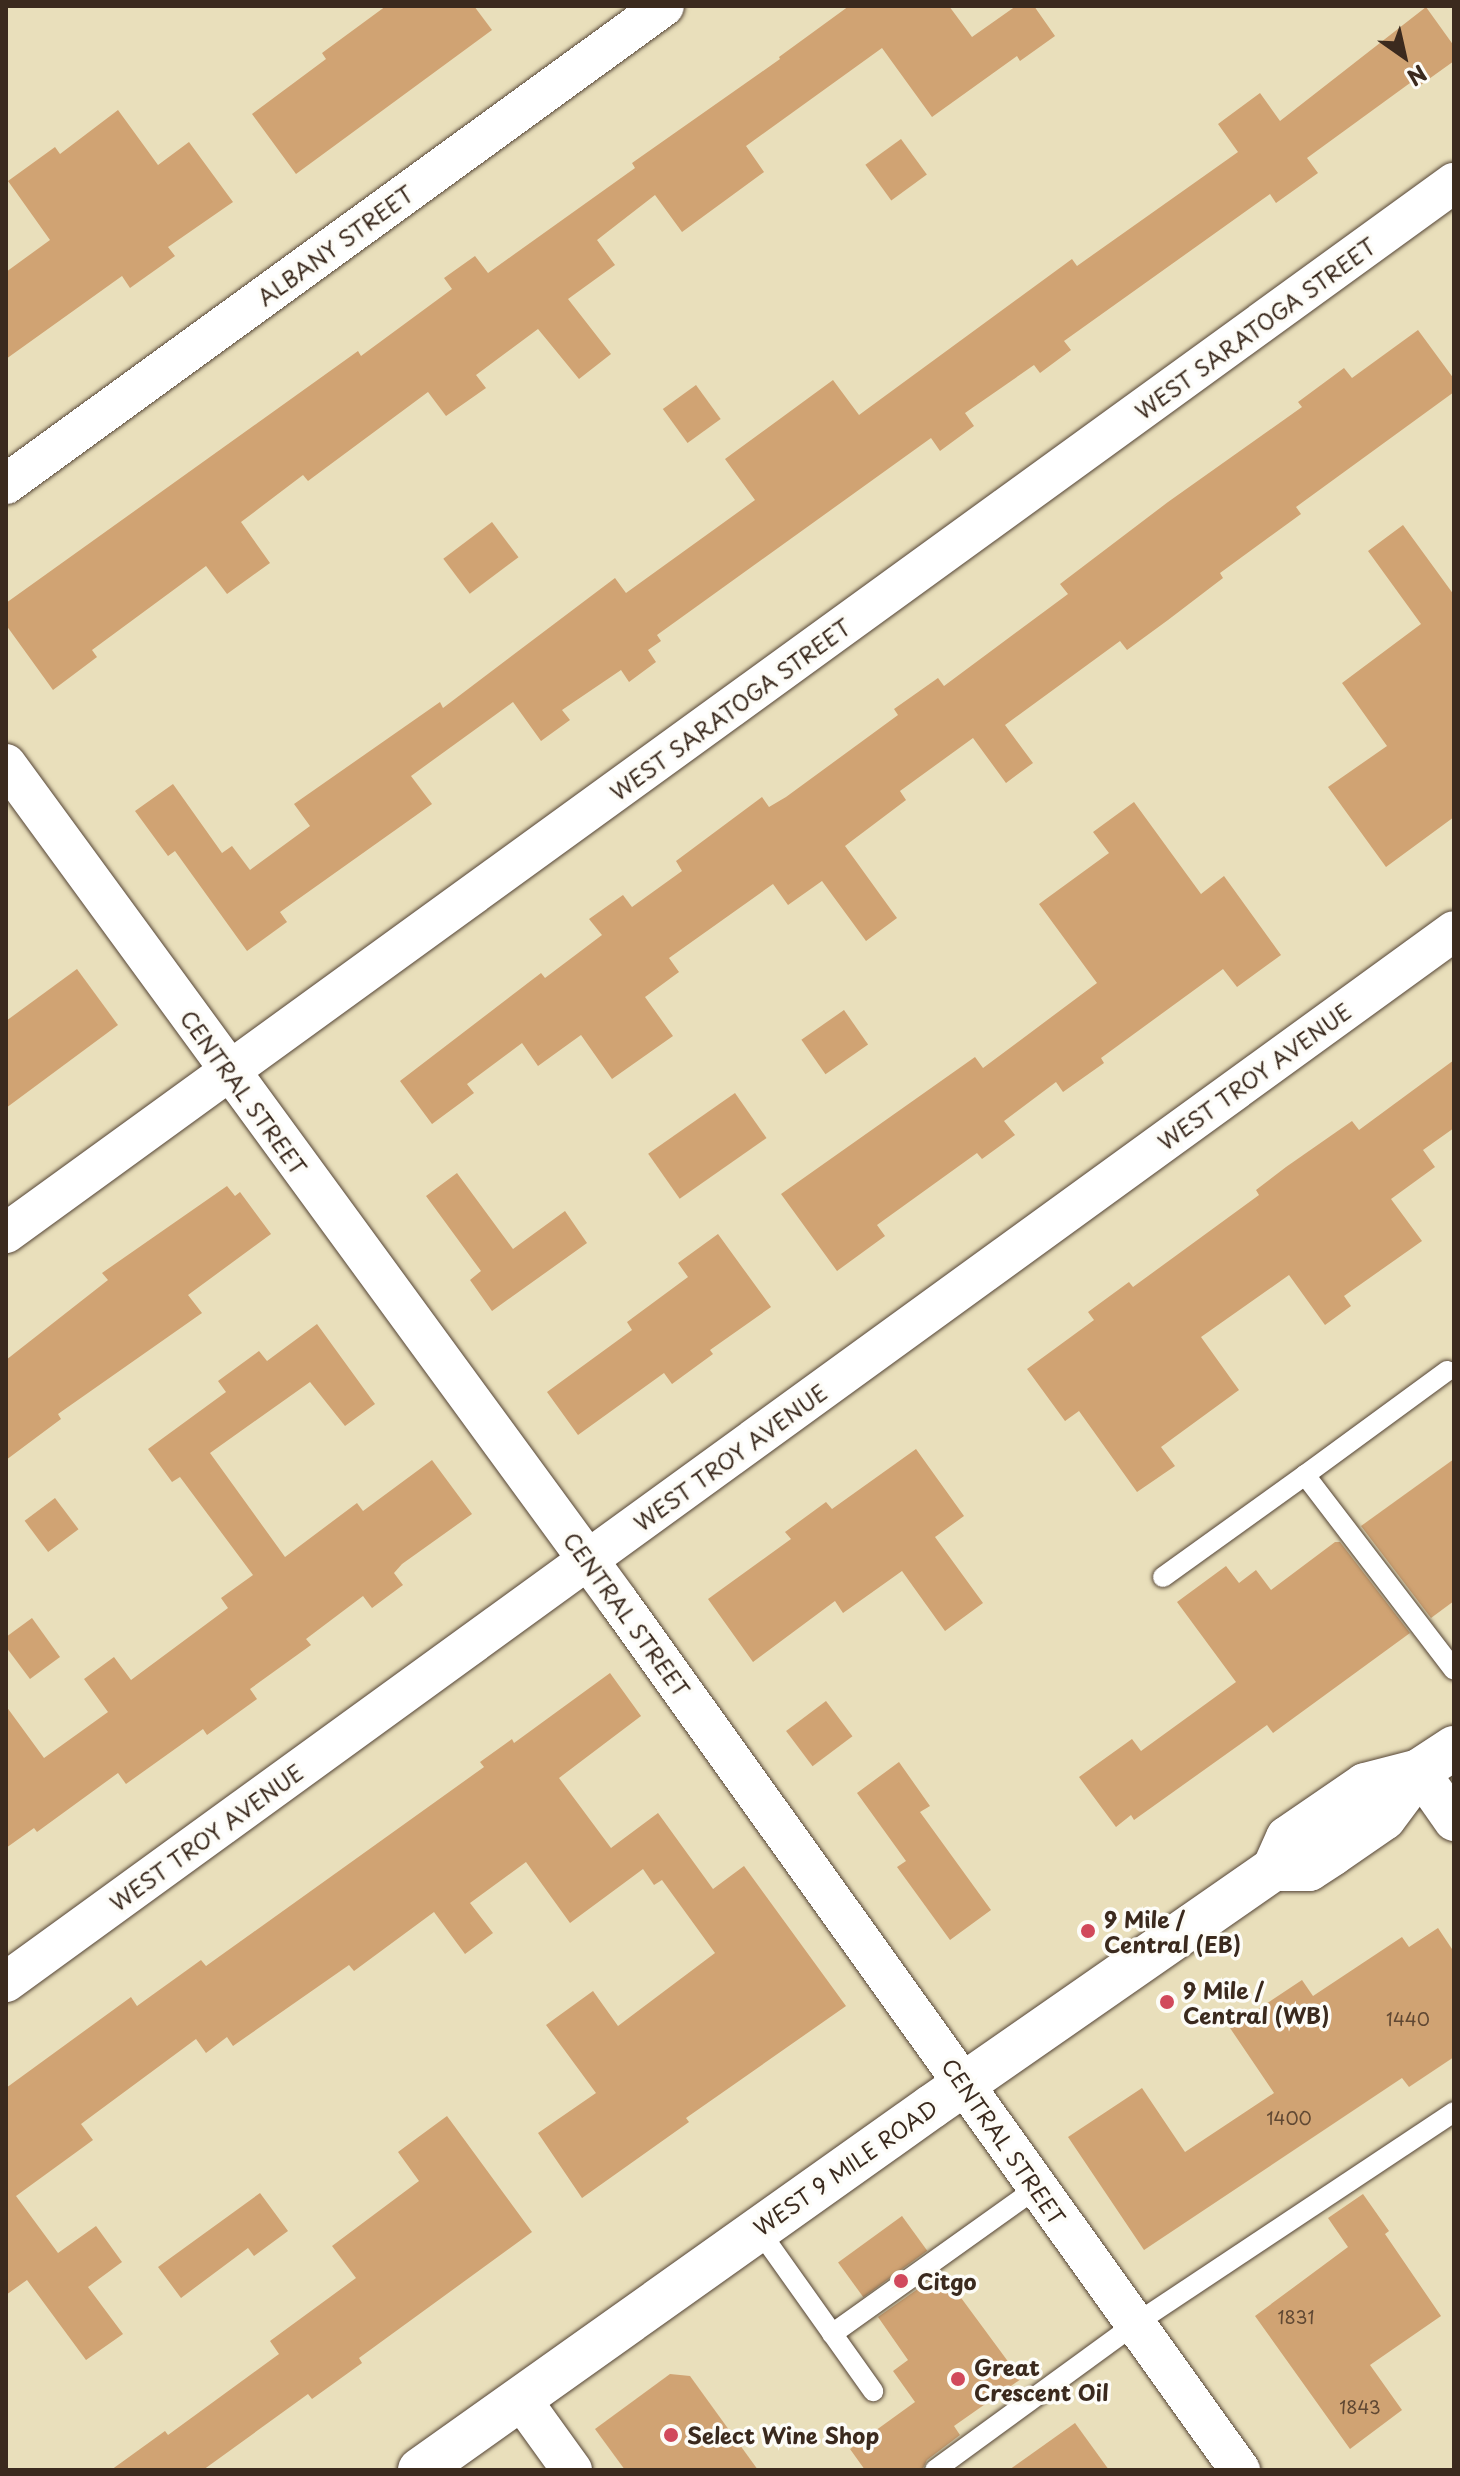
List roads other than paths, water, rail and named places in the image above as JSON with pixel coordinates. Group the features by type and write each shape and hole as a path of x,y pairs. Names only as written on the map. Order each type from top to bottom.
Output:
{"main road":[{"name":"WEST 9 MILE ROAD","path":"420,2470 963,2084 1274,1869 1309,1869 1384,1818 1436,1759"}],"street":[{"name":"ALBANY STREET","path":"6,484 664,6"},
{"name":"WEST SARATOGA STREET","path":"6,1233 1454,183"},
{"name":"CENTRAL STREET","path":"6,764 588,1560 1240,2470"},
{"name":"WEST TROY AVENUE","path":"6,1982 1454,931"},
{"path":"1436,1759 1454,1821"},
{"path":"520,2398 572,2470"}],"lane":[{"path":"1163,1577 1447,1371"},
{"path":"1305,1475 1454,1670"},
{"path":"935,2470 1135,2324 1454,2112"},
{"path":"832,2334 1037,2188"},
{"path":"758,2229 873,2391"}],"place":[{"name":"9 Mile / Central (EB)","path":"1088,1931"},
{"name":"9 Mile / Central (WB)","path":"1167,2002"},
{"name":"Citgo","path":"901,2281"},
{"name":"Great Crescent Oil","path":"958,2379"},
{"name":"Select Wine Shop","path":"671,2435"}]}
